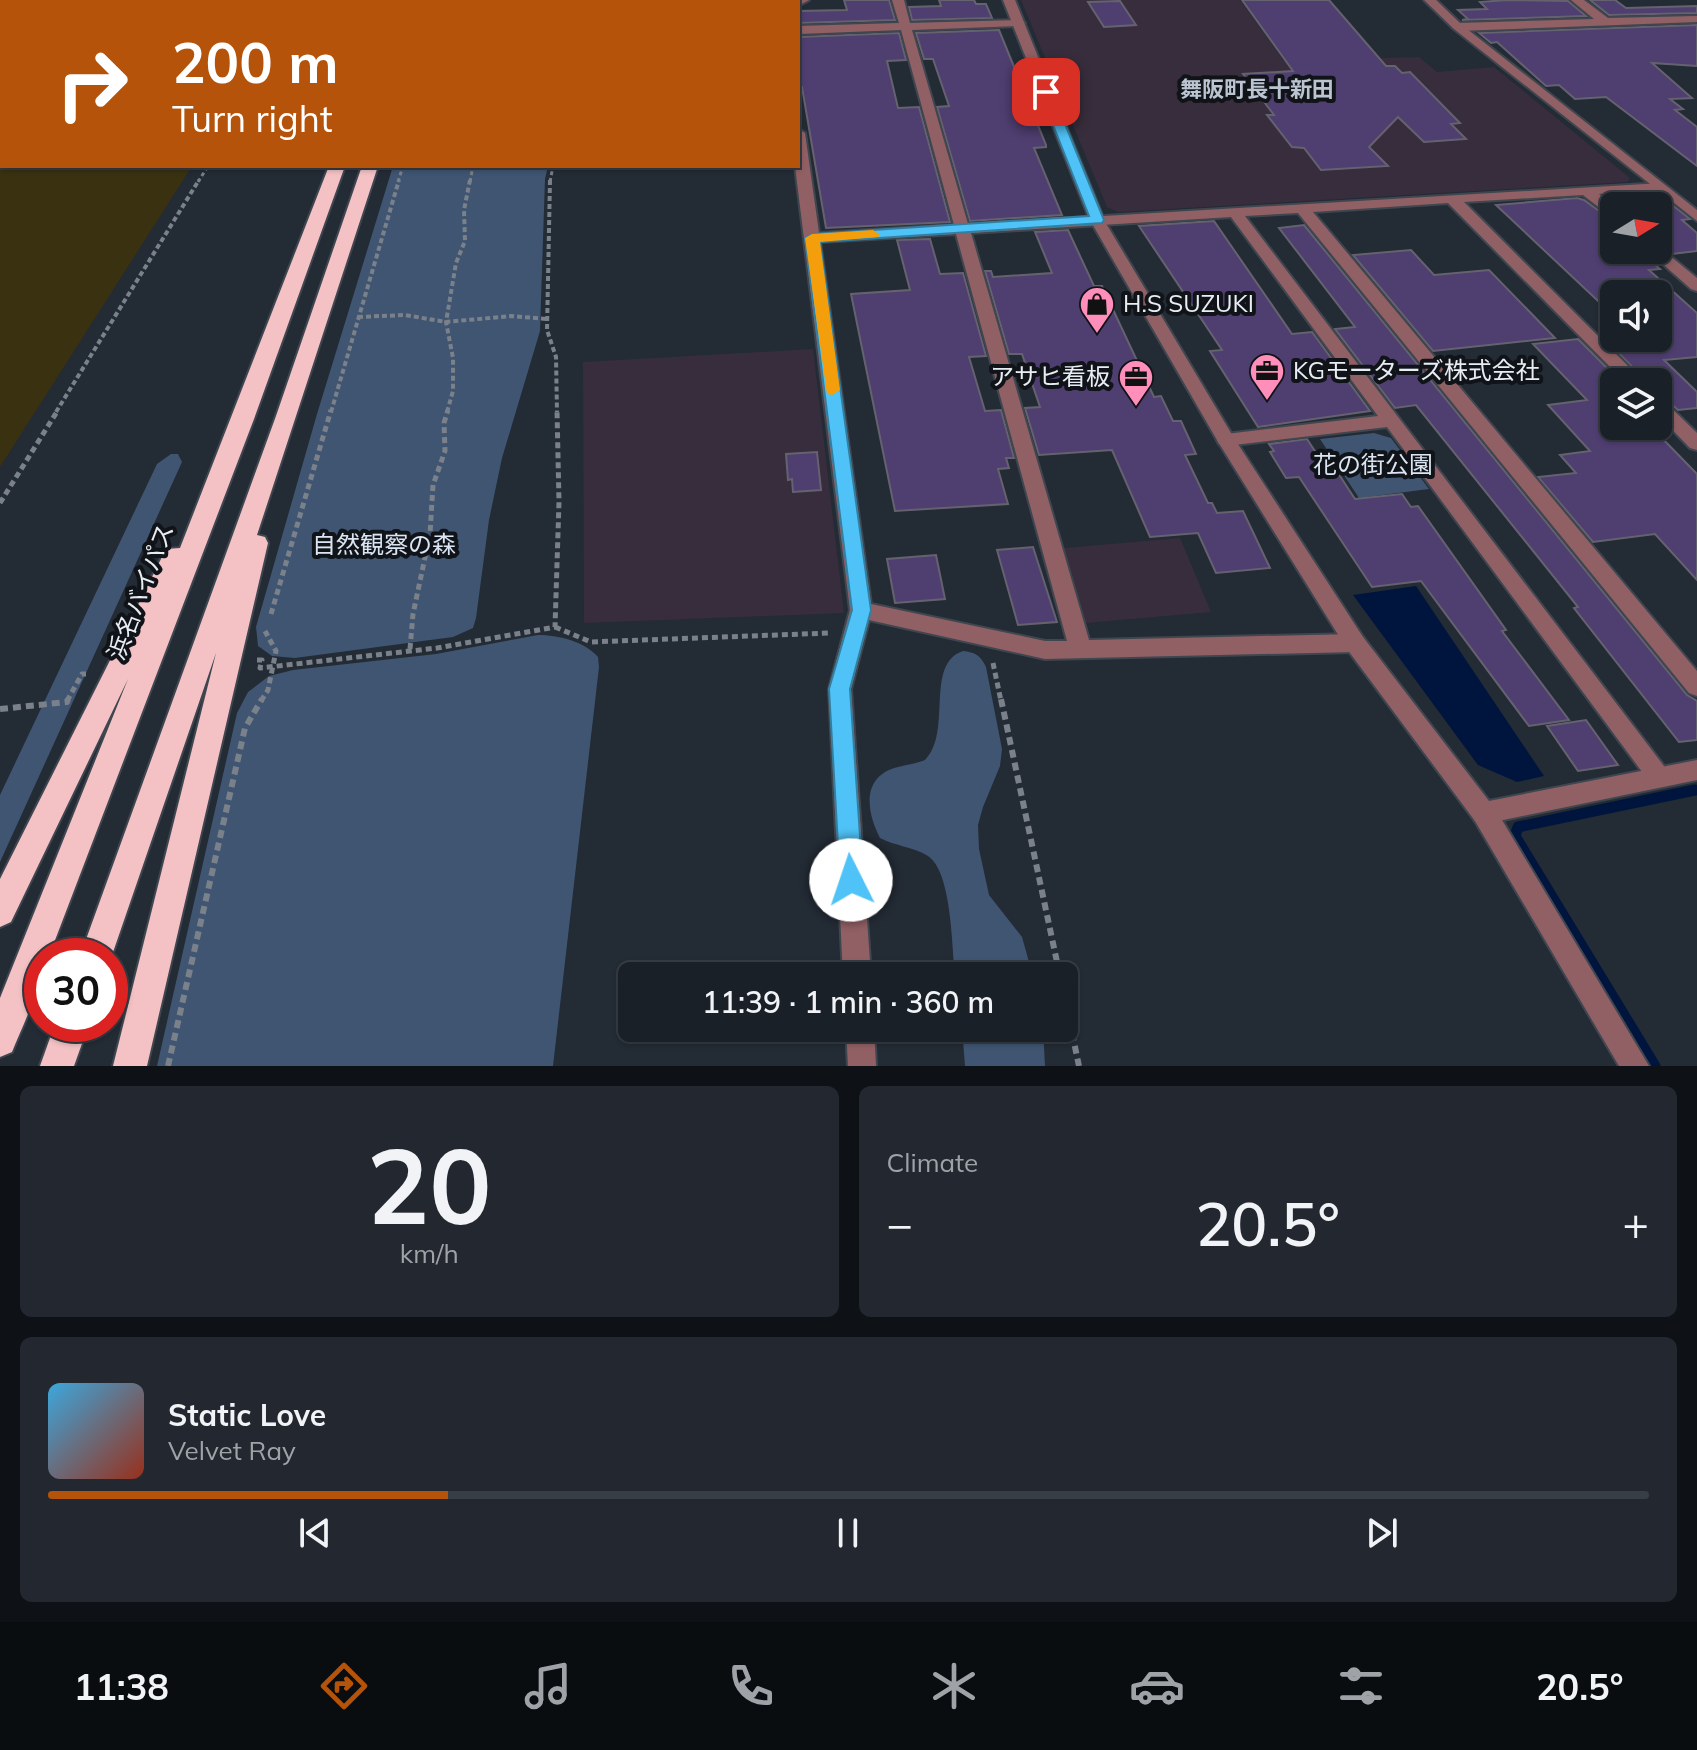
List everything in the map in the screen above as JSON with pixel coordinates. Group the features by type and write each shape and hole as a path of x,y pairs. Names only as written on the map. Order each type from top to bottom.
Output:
{"highway":[{"name":"浜名バイパス","path":"0,1040 243,419 336,168"},
{"path":"102,938 287,416 369,168"},
{"path":"130,1066 287,416"},
{"path":"0,912 243,419"},
{"path":"57,1066 66,1042"}],"street":[{"path":"898,0 903,27 1081,651"},
{"path":"1009,0 1097,220 1226,440 1355,643 1484,813 1635,1066"},
{"path":"1430,0 1458,27 1696,215"},
{"path":"1577,0 1605,22"},
{"path":"1458,27 1697,19"},
{"path":"800,30 1019,23"},
{"path":"800,148 858,621 840,689 856,962"},
{"path":"812,238 1657,186"},
{"path":"1586,190 1600,202"},
{"path":"1451,198 1621,368"},
{"path":"1301,207 1697,687"},
{"path":"1234,211 1659,777"},
{"path":"1671,264 1697,286"},
{"path":"1672,419 1697,444"},
{"path":"1226,440 1391,421"},
{"path":"858,621 1045,650 1355,643"},
{"path":"1484,813 1697,770"},
{"path":"861,1042 862,1066"}],"path":[{"path":"0,503 207,168"},
{"path":"168,1066 245,728 268,690 276,651 265,633 402,168"},
{"path":"410,649 413,614 430,534 433,485 445,451 444,423 453,391 453,358 446,322 456,263 465,241 464,210 473,168"},
{"path":"553,168 547,319 548,335 556,357 559,502 555,627"},
{"path":"358,317 405,315 446,322 511,316 547,319"},
{"path":"262,660 260,668 437,648 555,627 591,642 605,642 858,621"},
{"path":"988,639 1057,962"},
{"path":"0,709 67,702 82,674"},
{"path":"1074,1042 1079,1066"}],"shaded area":[{"path":"1021,0 1240,0 1284,61 1419,57 1437,72 1494,67 1630,178 1628,182 1118,212 1107,207"},
{"path":"813,349 844,613 584,623 583,362"},
{"path":"1180,538 1211,612 1086,623 1064,548"},
{"path":"1416,586 1544,776 1517,782 1478,765 1353,595"}],"green space":[{"name":"自然観察の森","path":"392,168 548,168 540,331 502,458 473,628 453,637 295,658 272,656 258,646 256,627"},
{"name":"花の街公園","path":"1374,433 1391,438 1429,489 1359,498 1320,439"},
{"path":"171,454 178,454 182,462 0,862 0,795 157,464"},
{"path":"538,635 562,638 586,647 598,657 599,667 553,1066 157,1066 237,713 248,692 269,676 293,670 436,654"},
{"path":"963,651 971,652 986,667 1002,749 1000,766 978,825 979,849 989,895 1022,937 1029,962 954,962 946,894 936,865 923,853 880,838 872,818 870,798 876,780 894,768 925,760 933,748 941,684 951,658"},
{"path":"963,1042 1044,1042 1045,1066 965,1066"}],"sand":[{"path":"0,168 191,168 0,467"}],"building":[{"path":"844,0 889,0 895,20 800,23 800,11 847,10"},
{"path":"939,0 974,0 976,4 986,4 992,18 912,20 909,7 941,6"},
{"path":"1242,0 1329,0 1386,66 1395,66 1402,73 1410,72 1460,123 1451,124 1466,139 1424,142 1398,117 1369,147 1388,166 1321,170 1304,148 1292,147 1267,115 1274,115 1243,74 1293,71"},
{"path":"1590,0 1615,0 1626,8 1697,6 1697,13 1609,15"},
{"path":"1120,1 1136,25 1104,27 1088,2"},
{"path":"1568,1 1586,16 1462,20 1468,19 1458,10 1487,9 1480,2"},
{"path":"1697,25 1697,66 1652,63 1692,98 1670,99 1683,109 1675,110 1697,127 1697,166 1606,97 1575,99 1559,85 1546,86 1497,42 1491,43 1479,33"},
{"path":"999,30 1046,145 1034,148 1062,215 970,221 937,107 949,106 933,59 924,59 916,33"},
{"path":"899,33 906,60 887,61 898,108 919,107 950,222 826,228 800,87 800,37"},
{"path":"1584,200 1600,212 1600,264 1654,264 1660,269 1649,270 1660,280 1600,280 1600,303 1496,205"},
{"path":"1672,205 1690,219 1682,220 1697,233 1697,251 1672,254"},
{"path":"1214,221 1292,334 1312,332 1370,411 1258,427 1210,351 1222,350 1139,226"},
{"path":"1304,225 1687,695 1697,701 1697,740 1679,742 1574,608 1578,607 1416,405 1395,408 1335,329 1355,327 1279,228"},
{"path":"1068,230 1094,286 1102,286 1154,397 1161,396 1173,421 1181,421 1196,454 1185,455 1208,503 1212,503 1217,513 1243,511 1270,568 1216,573 1198,533 1150,537 1112,450 1039,455 1025,408 1040,407 1022,354 1009,354 985,271 991,271 993,277 1052,273 1035,232"},
{"path":"930,239 940,274 963,273 986,356 969,357 985,411 1001,410 1014,458 1006,458 1009,468 998,469 1008,504 895,511 851,294 910,290 897,240"},
{"path":"1411,250 1434,275 1489,270 1555,338 1433,351 1353,255"},
{"path":"1672,291 1697,313 1697,357 1664,360 1697,392 1697,408 1678,410 1672,404 1672,368 1633,368 1618,352 1672,352"},
{"path":"1578,339 1607,368 1600,368 1600,440 1664,440 1697,474 1697,580 1655,534 1593,542 1538,477 1576,473 1560,455 1590,451 1548,405 1587,400 1533,344"},
{"path":"1307,439 1330,474 1338,473 1355,499 1402,494 1411,507 1418,506 1506,630 1502,631 1569,720 1529,726 1421,581 1372,587 1299,477 1286,478 1270,452 1274,451 1269,444"},
{"path":"817,452 821,490 793,492 792,479 788,480 786,454"},
{"path":"1033,547 1057,622 1018,625 997,550"},
{"path":"936,555 945,599 895,603 887,559"},
{"path":"1586,720 1618,765 1578,771 1547,726"}],"waterway":[{"path":"1655,1066 1515,836 1518,827 1695,790"}],"slow traffic":[{"path":"832,390 812,238 873,235"}],"place":[{"name":"H.S SUZUKI","path":"1097,335"},
{"name":"KGモーターズ株式会社","path":"1267,402"},
{"name":"アサヒ看板","path":"1136,408"}],"district":[{"name":"舞阪町長十新田","path":"1257,89"}],"route":[{"path":"851,880 840,689 861,610 812,238 1097,220 1046,92"}]}
